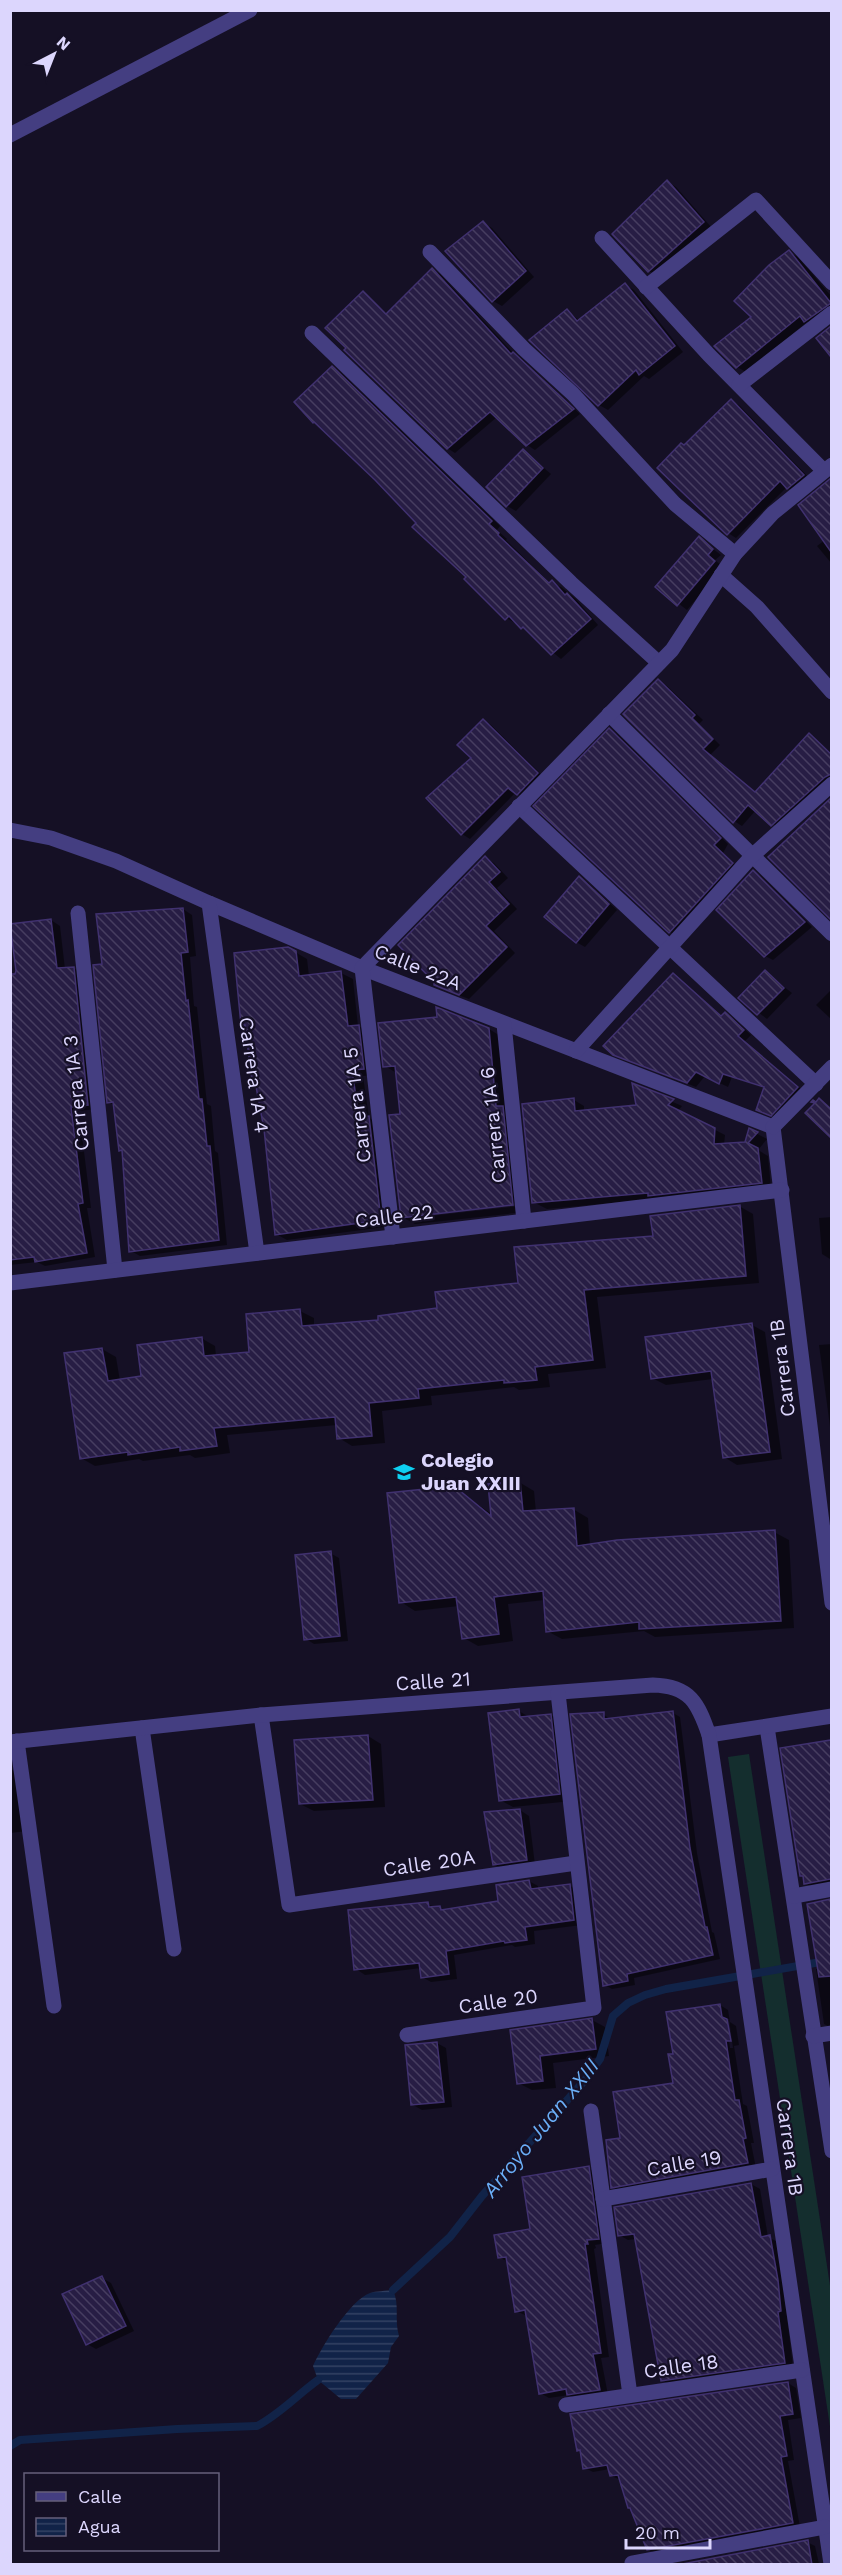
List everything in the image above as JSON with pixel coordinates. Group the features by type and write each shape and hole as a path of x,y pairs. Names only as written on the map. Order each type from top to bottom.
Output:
{"street":[{"path":"10,135 250,10"},
{"path":"646,287 756,200 831,283"},
{"path":"362,968 672,650 735,554 773,513 827,468 739,385 602,238"},
{"path":"430,252 524,349 573,394 675,504 735,554"},
{"path":"739,385 831,313"},
{"path":"312,333 571,583 659,663"},
{"path":"721,574 757,607 831,692"},
{"path":"609,714 831,934"},
{"path":"576,1051 753,855 831,784"},
{"path":"519,806 816,1084"},
{"name":"Calle 22A","path":"10,830 51,838 116,861 362,968 773,1127"},
{"name":"Carrera 1A 4","path":"209,903 257,1253"},
{"name":"Carrera 1A 3","path":"78,913 115,1270"},
{"name":"Carrera 1A 5","path":"362,968 393,1237"},
{"name":"Carrera 1A 6","path":"504,1024 524,1221"},
{"path":"773,1127 831,1067"},
{"name":"Carrera 1B","path":"773,1127 831,1603"},
{"name":"Calle 22","path":"10,1283 782,1190"},
{"name":"Calle 21","path":"14,1741 261,1715 653,1685 671,1685 698,1705 708,1735"},
{"path":"558,1693 576,1863"},
{"name":"Calle 20A","path":"261,1715 288,1905 576,1863"},
{"path":"708,1735 831,1716"},
{"name":"Carrera 1B","path":"767,1727 831,2151"},
{"path":"142,1728 174,1949"},
{"name":"Carrera 1B","path":"708,1735 831,2565"},
{"path":"14,1741 54,2006"},
{"name":"Calle 20","path":"407,2035 594,2008 576,1863"},
{"path":"794,1896 831,1889"},
{"path":"813,2036 831,2033"},
{"path":"591,2111 630,2395"},
{"name":"Calle 19","path":"603,2199 772,2169"},
{"name":"Calle 18","path":"566,2405 802,2370"},
{"path":"632,2563 825,2527"}],"green space":[{"path":"749,1754 831,2292 831,2433 728,1757"}],"water":[{"path":"393,2290 399,2336 391,2347 388,2363 356,2399 341,2399 318,2380 313,2366 345,2314 362,2297 378,2291"}],"building":[{"path":"667,180 704,222 648,272 612,234"},
{"path":"483,221 526,271 492,302 445,251"},
{"path":"789,250 831,303 804,322 800,316 736,368 714,346 751,317 734,301 769,265"},
{"path":"432,268 511,354 513,352 574,409 526,446 490,412 447,449 344,350 346,348 325,328 363,291 386,314"},
{"path":"625,283 675,346 639,375 636,370 598,406 529,340 567,309 577,321"},
{"path":"831,326 831,357 816,338"},
{"path":"332,366 492,521 489,524 499,533 498,535 549,583 552,580 565,595 567,593 591,619 551,655 509,616 505,620 464,579 466,577 412,527 416,523 375,480 313,423 294,402"},
{"path":"731,399 804,475 787,489 780,481 727,535 657,468 681,443 684,445"},
{"path":"523,449 543,468 506,507 486,487"},
{"path":"831,478 831,552 798,505"},
{"path":"699,536 713,549 708,555 715,561 677,606 655,587"},
{"path":"658,679 695,715 692,718 713,739 703,749 755,792 809,733 831,754 831,774 771,826 748,805 733,823 623,714"},
{"path":"483,719 538,773 517,795 508,788 461,835 426,798 471,758 457,745"},
{"path":"609,728 721,838 714,845 733,863 669,933 533,806"},
{"path":"831,798 831,920 768,857"},
{"path":"485,856 500,872 489,882 509,904 486,926 507,947 459,995 434,985 434,982 398,945"},
{"path":"753,870 805,922 764,957 716,910"},
{"path":"579,876 609,904 576,943 544,917"},
{"path":"183,908 188,952 181,953 186,1001 188,1000 199,1099 202,1099 207,1146 210,1146 219,1240 129,1252 122,1150 119,1151 113,1102 107,1103 93,965 102,964 96,914"},
{"path":"51,919 57,968 74,967 88,1105 71,1107 83,1203 78,1204 87,1253 35,1262 34,1257 10,1260 10,974 15,974 16,971 10,924"},
{"path":"288,947 296,951 299,976 341,971 348,1026 359,1025 364,1069 352,1070 359,1117 369,1116 381,1220 275,1235 264,1129 255,1081 252,1081 245,1025 241,1025 234,953"},
{"path":"765,970 784,988 757,1015 738,998"},
{"path":"673,973 721,1016 725,1012 744,1030 738,1036 798,1087 771,1116 756,1110 764,1087 723,1074 719,1084 696,1072 687,1083 613,1055 603,1046"},
{"path":"436,1007 489,1028 496,1106 503,1106 513,1205 401,1218 389,1115 400,1114 395,1066 383,1067 378,1023 437,1017"},
{"path":"632,1083 674,1099 668,1105 715,1128 714,1144 745,1142 749,1128 758,1132 748,1143 758,1148 762,1183 648,1196 648,1193 532,1203 522,1104 574,1098 575,1111 636,1105"},
{"path":"819,1098 831,1109 831,1138 805,1113 815,1103 811,1102 813,1100 816,1102"},
{"path":"740,1205 746,1276 584,1290 593,1360 535,1367 537,1380 504,1383 504,1380 418,1389 419,1398 369,1403 372,1436 337,1439 335,1417 214,1428 217,1446 180,1451 180,1447 80,1459 64,1353 102,1348 108,1381 141,1376 137,1345 202,1337 204,1356 249,1352 246,1314 300,1309 302,1326 378,1320 378,1316 437,1308 435,1292 518,1283 514,1247 653,1236 650,1216"},
{"path":"752,1323 770,1452 723,1458 711,1371 651,1379 645,1337"},
{"path":"520,1481 523,1511 574,1508 577,1546 617,1540 775,1530 781,1621 639,1629 639,1622 546,1632 543,1591 494,1597 499,1634 462,1639 456,1597 399,1603 387,1493 454,1486 491,1516 488,1484"},
{"path":"331,1551 340,1636 304,1640 295,1555"},
{"path":"519,1709 520,1717 551,1714 560,1794 499,1801 488,1713"},
{"path":"673,1711 690,1848 705,1927 707,1927 713,1955 627,1974 628,1981 603,1986 570,1714 604,1712 604,1719"},
{"path":"368,1735 373,1800 299,1804 294,1740"},
{"path":"831,1740 831,1879 804,1884 803,1876 800,1876 780,1748"},
{"path":"520,1809 527,1860 493,1865 484,1812"},
{"path":"529,1880 531,1889 570,1884 574,1920 525,1927 527,1940 505,1943 504,1941 446,1951 449,1974 421,1978 419,1963 354,1970 348,1910 428,1902 429,1907 440,1906 441,1910 498,1901 496,1885"},
{"path":"831,1899 831,1976 819,1977 807,1904"},
{"path":"720,2004 722,2017 727,2019 731,2041 726,2041 735,2100 739,2100 746,2138 743,2139 748,2163 611,2188 606,2140 620,2138 613,2092 673,2083 668,2054 673,2054 666,2012"},
{"path":"592,2018 596,2049 540,2056 543,2081 517,2084 510,2030"},
{"path":"437,2042 444,2102 411,2105 405,2045"},
{"path":"589,2166 599,2239 587,2240 588,2244 585,2244 601,2353 593,2354 600,2390 567,2395 566,2389 539,2394 525,2310 515,2312 506,2257 498,2258 494,2235 530,2229 522,2177"},
{"path":"751,2183 761,2237 770,2235 778,2280 781,2311 778,2312 785,2363 661,2381 634,2234 618,2236 614,2207"},
{"path":"102,2276 126,2326 86,2345 62,2294"},
{"path":"788,2382 793,2414 780,2416 787,2456 781,2457 793,2523 647,2550 630,2508 628,2508 618,2475 610,2476 607,2465 583,2469 570,2414"},
{"path":"808,2540 812,2565 677,2565"}],"waterway":[{"name":"Arroyo Juan XXIII","path":"393,2290 450,2237 482,2196 585,2080 600,2059 613,2016 628,2003 666,1989 832,1960"},
{"path":"10,2446 20,2440 257,2426 318,2380"}],"place":[{"name":"Colegio Juan XXIII","path":"404,1472"}]}
